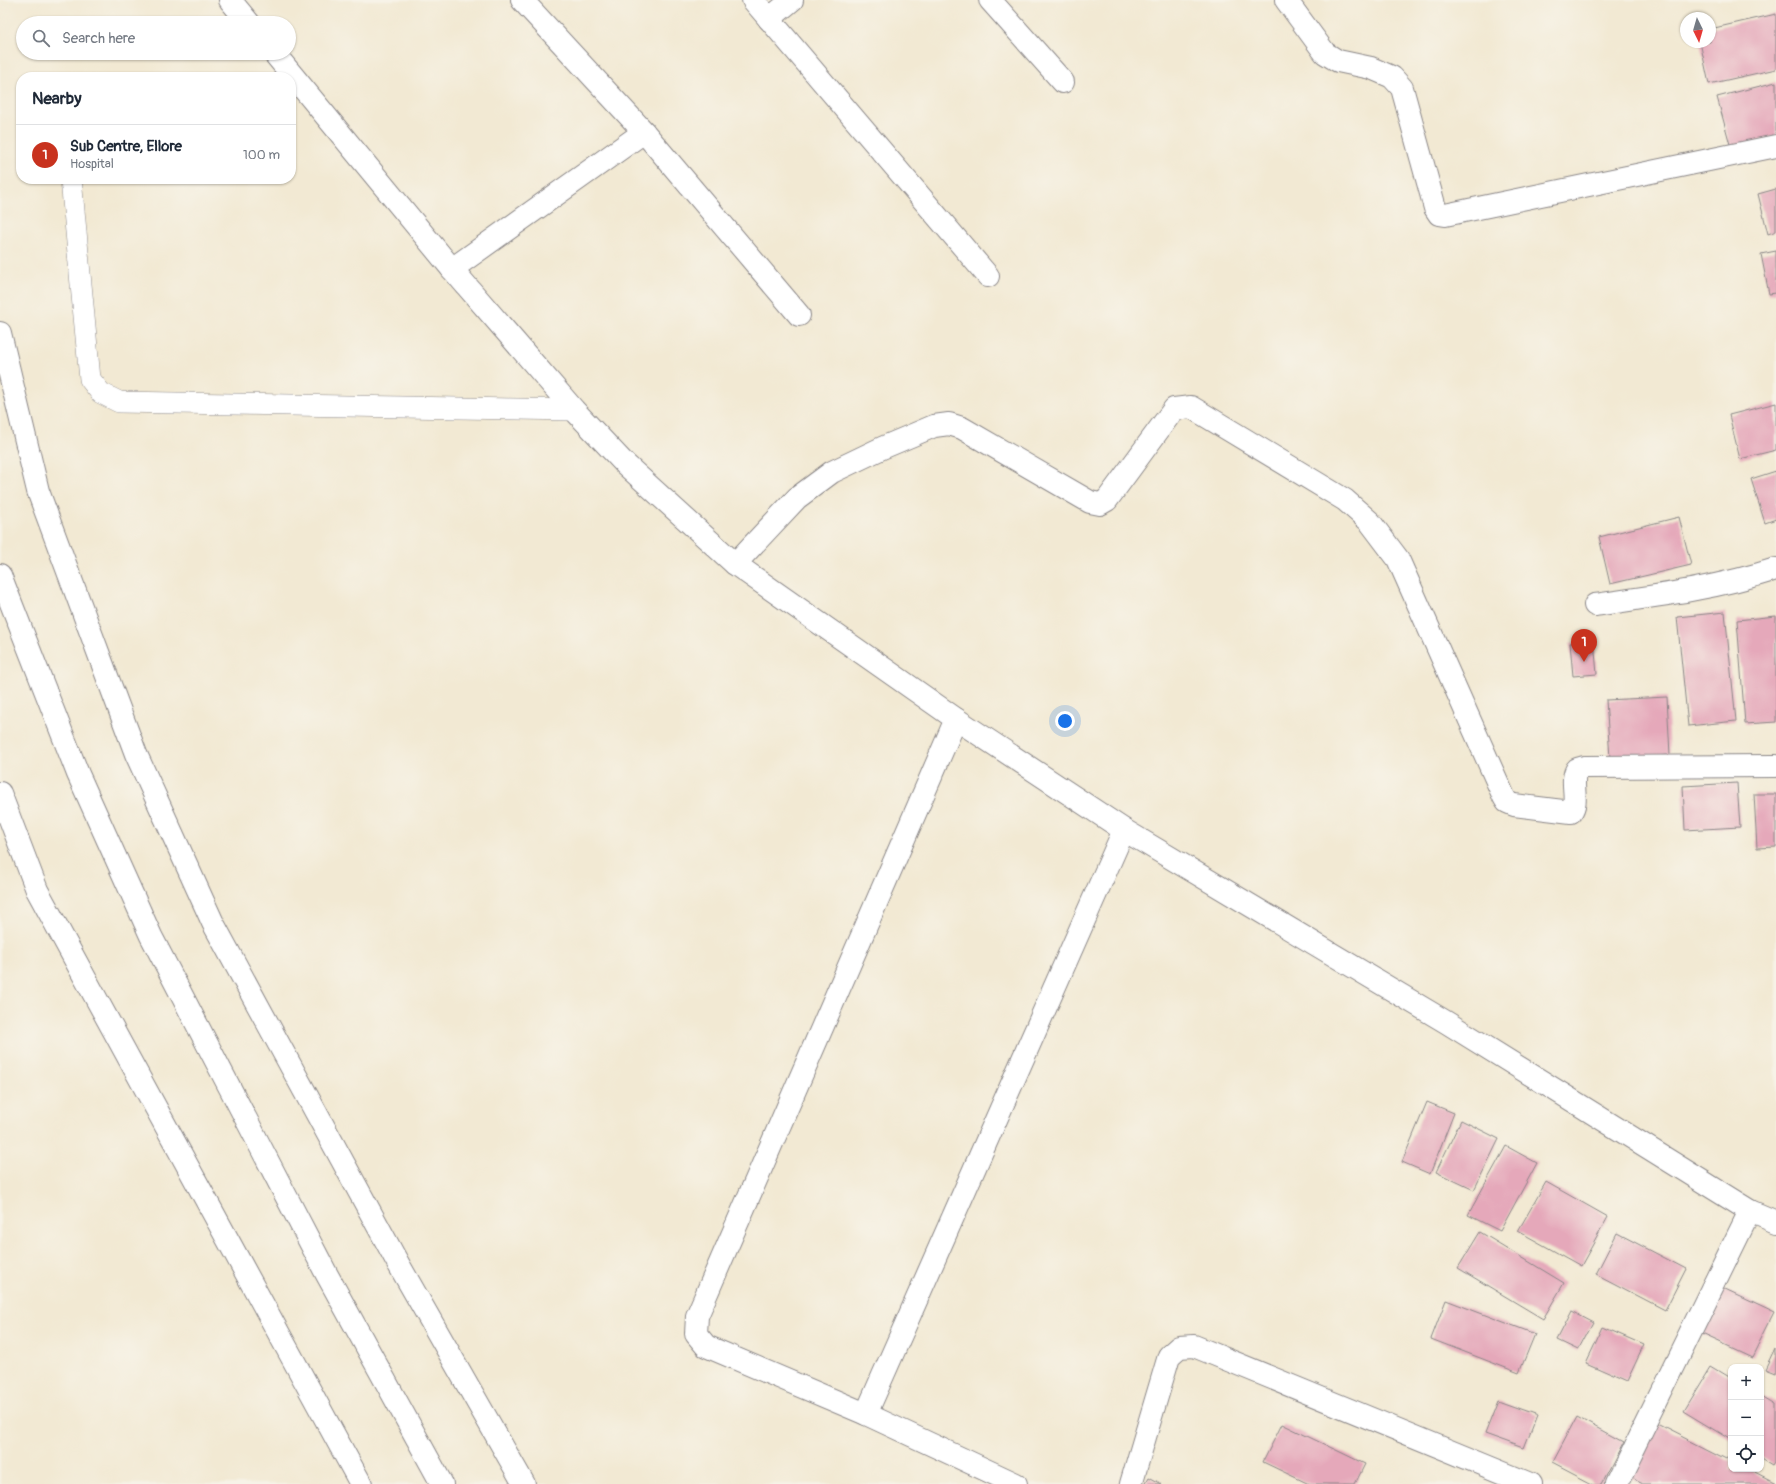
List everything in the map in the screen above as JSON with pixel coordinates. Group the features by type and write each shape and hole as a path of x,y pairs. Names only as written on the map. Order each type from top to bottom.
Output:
{"main road":[{"path":"230,0 243,16"},
{"path":"522,0 644,132 798,315"},
{"path":"753,0 988,276"},
{"path":"769,19 792,0"},
{"path":"990,0 1063,82"},
{"path":"1286,0 1325,53 1338,61 1371,68 1392,77 1402,88 1435,208 1439,214 1445,215 1776,146"},
{"path":"280,60 290,72"},
{"path":"296,80 452,269 574,410 625,464 735,564 956,719 1124,830 1446,1022 1750,1211 1776,1222"},
{"path":"452,269 644,132"},
{"path":"0,333 38,491 136,754 217,930 399,1265 524,1484"},
{"path":"735,564 797,498 832,472 882,448 934,426 949,424 962,428 1090,502 1100,504 1107,500 1174,409 1191,407 1345,500 1370,522 1398,559 1507,802 1514,805 1571,812 1575,805 1573,776 1577,769 1584,766 1776,766"},
{"path":"1595,605 1680,593 1717,586 1776,568"},
{"path":"0,575 78,774 151,936 326,1273 442,1484"},
{"path":"956,719 696,1316 696,1334 706,1346 866,1414 1016,1484"},
{"path":"0,793 37,890 361,1484"},
{"path":"866,1414 1124,830"},
{"path":"1616,1484 1750,1211"},
{"path":"1131,1484 1169,1356 1179,1347 1194,1346 1530,1484"}],"lane":[{"path":"71,184 90,379 101,393 118,402 574,410"}],"building":[{"path":"1776,14 1776,69 1709,84 1701,48 1716,48 1716,28"},
{"path":"1776,82 1776,136 1731,148 1717,97"},
{"path":"1776,189 1776,231 1768,234 1758,194"},
{"path":"1776,251 1776,293 1769,294 1761,254"},
{"path":"1776,403 1776,450 1740,459 1729,415"},
{"path":"1776,471 1776,519 1765,523 1751,479"},
{"path":"1679,517 1691,565 1610,584 1599,537"},
{"path":"1725,612 1736,721 1688,726 1677,617"},
{"path":"1776,616 1776,722 1745,724 1737,620"},
{"path":"1594,641 1597,674 1573,676 1570,643"},
{"path":"1667,697 1670,755 1610,758 1606,700"},
{"path":"1737,783 1740,827 1685,830 1683,786"},
{"path":"1754,794 1776,794 1776,847 1757,848"},
{"path":"1427,1102 1454,1113 1430,1174 1402,1162"},
{"path":"1461,1120 1499,1139 1474,1190 1436,1172"},
{"path":"1506,1146 1537,1163 1500,1231 1468,1215"},
{"path":"1546,1182 1608,1217 1581,1266 1518,1231"},
{"path":"1480,1232 1564,1283 1543,1319 1458,1268"},
{"path":"1617,1233 1686,1269 1665,1310 1596,1274"},
{"path":"1723,1289 1774,1313 1752,1357 1702,1334"},
{"path":"1446,1300 1535,1334 1519,1373 1431,1339"},
{"path":"1572,1311 1593,1322 1578,1350 1557,1340"},
{"path":"1603,1327 1644,1345 1627,1381 1586,1363"},
{"path":"1776,1349 1776,1374 1766,1370"},
{"path":"1711,1365 1728,1375 1728,1438 1683,1411"},
{"path":"1764,1396 1776,1403 1776,1462 1774,1465 1764,1459"},
{"path":"1498,1401 1537,1415 1524,1448 1485,1434"},
{"path":"1577,1417 1623,1442 1601,1484 1595,1484 1553,1462"},
{"path":"1652,1421 1728,1459 1728,1472 1753,1472 1776,1484 1643,1484 1625,1475"},
{"path":"1282,1424 1365,1464 1355,1484 1309,1484 1263,1462"},
{"path":"1149,1477 1162,1484 1145,1484"}],"place":[{"name":"Sub Centre, Ellore","path":"1584,662"}]}
